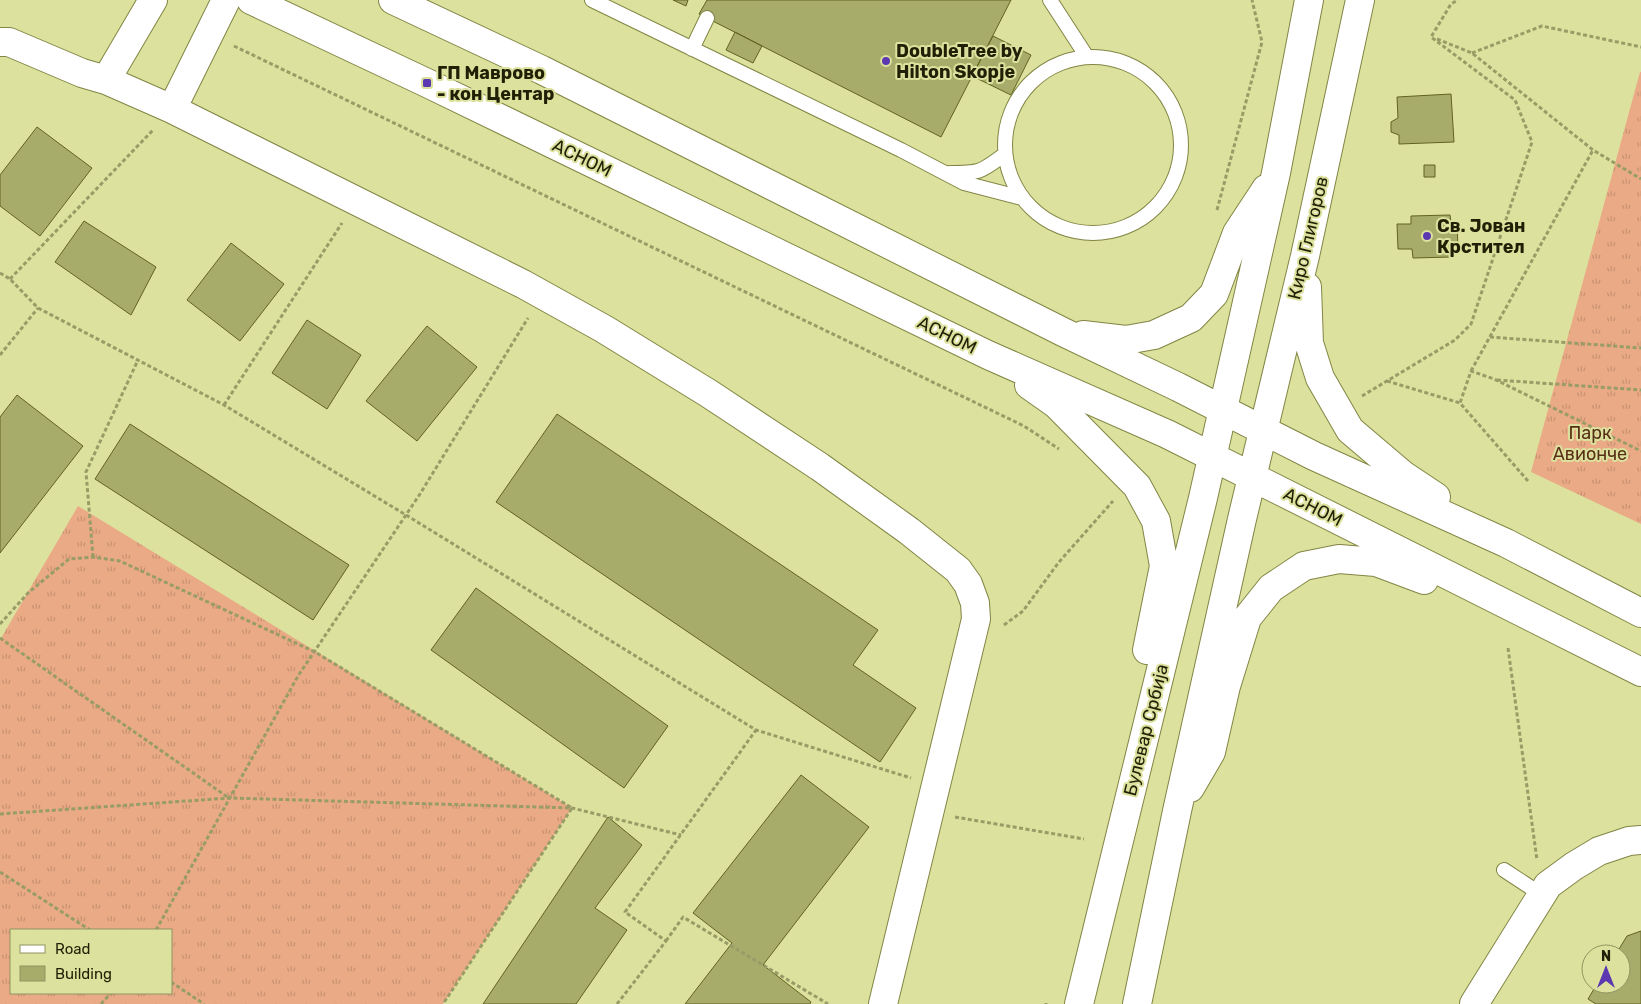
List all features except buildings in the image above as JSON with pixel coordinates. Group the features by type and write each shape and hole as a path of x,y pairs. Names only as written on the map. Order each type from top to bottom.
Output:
{"street":[{"path":"106,80 153,0"},
{"path":"172,109 226,0"},
{"name":"АСНОМ","path":"251,0 436,87 988,355 1167,434 1641,672"},
{"path":"393,0 551,74 1314,456 1506,543 1641,613"},
{"name":"Киро Глигоров","path":"1252,476 1305,256 1360,0"},
{"path":"1212,456 1276,172 1306,11"},
{"path":"0,42 9,42 82,73 106,80 172,109 542,294 708,392 820,467 958,570 968,584 975,602 976,619 883,1004"},
{"path":"1063,332 1126,340 1154,336 1191,318 1214,294 1237,233 1276,172"},
{"path":"1305,256 1309,343 1320,378 1350,430 1403,475 1506,543"},
{"path":"988,355 1056,404 1106,453 1137,486 1156,521 1164,566 1128,742 1128,802"},
{"name":"Булевар Србија","path":"1079,1004 1212,456"},
{"path":"1137,1004 1176,811 1252,476"},
{"path":"1176,811 1211,752 1226,686 1247,618 1271,588 1304,566 1339,559 1376,562 1418,577 1515,622 1599,652"},
{"path":"1474,1004 1548,886 1574,866 1599,851 1629,841 1641,840"}],"lane":[{"path":"592,0 964,183 1022,198"},
{"path":"1050,0 1087,57"},
{"path":"692,49 707,18"},
{"path":"1087,57 1113,59 1137,68 1158,85 1173,106 1181,131 1181,157 1174,182 1159,204 1139,220 1115,230 1089,233 1064,228 1040,216 1022,198 1010,177 1005,154 1006,128 1016,101 1034,78 1059,63 1087,57"},
{"path":"946,173 975,173 986,168 1005,154"},
{"path":"1504,870 1542,895"}],"path":[{"path":"1215,219 1262,42 1252,0"},
{"path":"1431,36 1451,4 1458,0"},
{"path":"1472,53 1542,26 1641,47"},
{"path":"1431,36 1472,53 1593,150 1641,179"},
{"path":"1356,401 1455,340 1471,324 1532,142 1515,100 1431,36"},
{"path":"233,45 1015,422 1060,450"},
{"path":"10,279 172,109"},
{"path":"1460,403 1471,371 1593,150"},
{"path":"224,405 357,200"},
{"path":"0,273 10,279 38,308 224,405 756,730 936,786"},
{"path":"157,929 298,676 406,515 542,294"},
{"path":"0,355 38,308"},
{"path":"1490,337 1641,348"},
{"path":"93,557 86,472 138,360"},
{"path":"1471,371 1494,379 1641,451"},
{"path":"1494,379 1641,392"},
{"path":"1386,381 1460,403 1528,481"},
{"path":"972,634 988,633 1004,625 1023,611 1059,562 1112,502 1107,495"},
{"path":"0,624 28,593 69,559 93,557 120,561 315,652 572,808"},
{"path":"0,638 230,798"},
{"path":"1508,648 1542,895"},
{"path":"666,941 625,912 756,730"},
{"path":"0,814 230,798 572,808 681,835"},
{"path":"443,1004 572,808"},
{"path":"930,812 1084,839"},
{"path":"0,872 88,929"},
{"path":"617,1004 683,916 828,1004"},
{"path":"172,983 204,1004"},
{"path":"101,1004 110,994"}],"green space":[{"name":"Парк Авионче","path":"1641,72 1641,524 1531,472"},
{"path":"78,506 572,808 443,1004 0,1004 0,640"}],"place":[{"name":"DoubleTree by Hilton Skopje","path":"886,61"},
{"name":"ГП Маврово - кон Центар","path":"427,83"},
{"name":"Св. Јован Крстител","path":"1427,236"}]}
